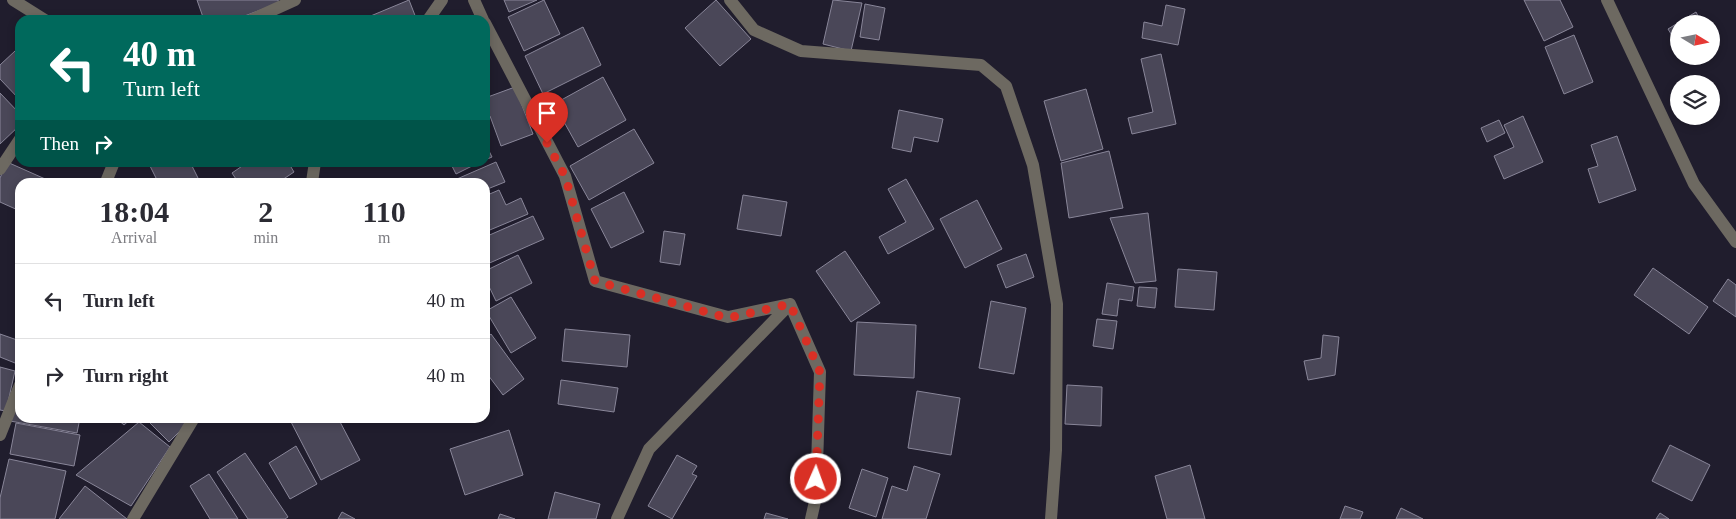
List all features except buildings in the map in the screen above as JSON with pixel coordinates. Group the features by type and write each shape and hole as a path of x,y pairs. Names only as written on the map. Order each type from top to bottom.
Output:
{"street":[{"path":"12,0 37,15"},
{"path":"263,15 295,0"},
{"path":"432,15 442,0"},
{"path":"474,0 481,15"},
{"path":"730,0 754,30 801,52 981,66 1006,86 1032,166 1057,304 1056,450 1051,519"},
{"path":"1607,0 1694,184 1736,242"},
{"path":"490,33 565,176 595,281 728,318 790,304"},
{"path":"0,169 15,146"},
{"path":"617,519 649,449 790,304"},
{"path":"790,304 820,372 816,497 811,519"},
{"path":"0,435 15,398"},
{"path":"133,519 191,423"}],"route":[{"path":"547,143 565,176 595,281 728,318 790,304 820,372 816,479"}]}
